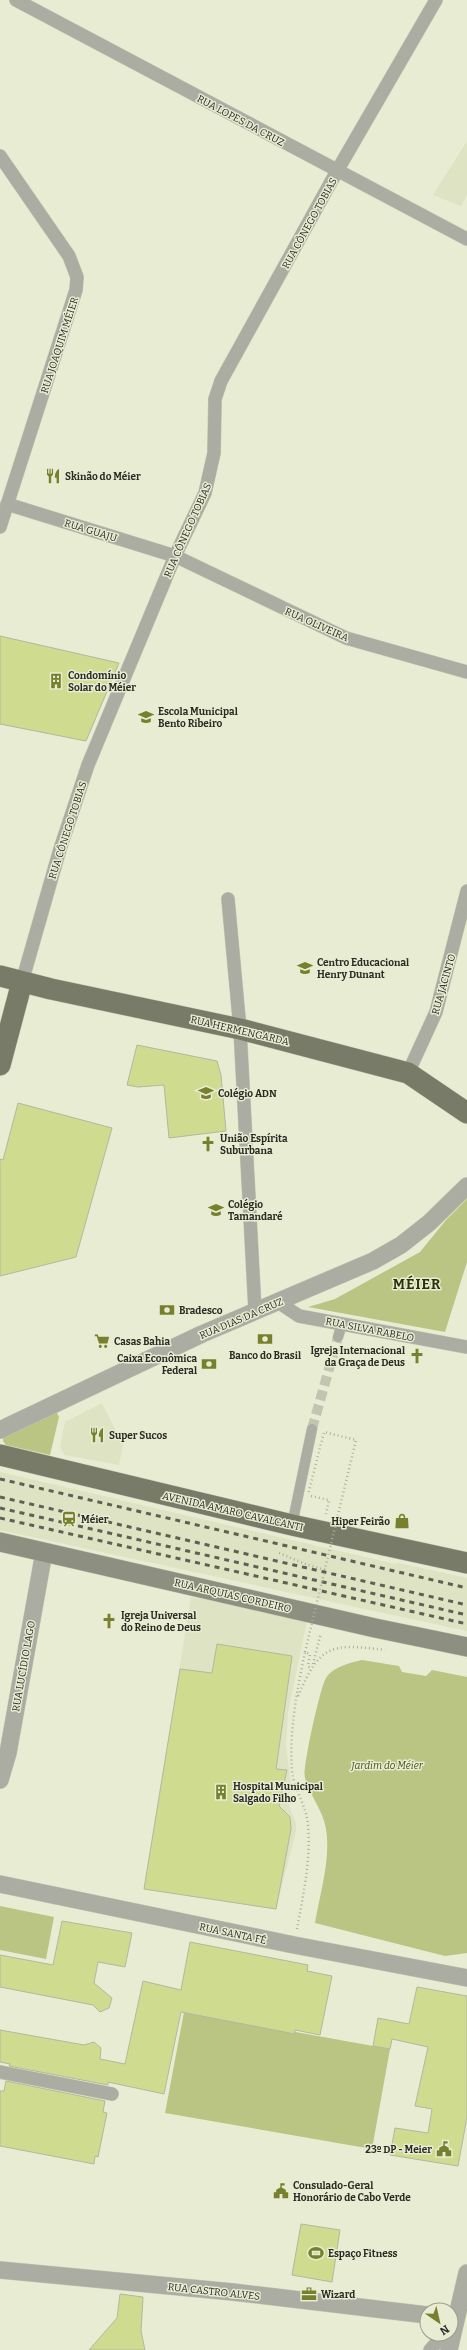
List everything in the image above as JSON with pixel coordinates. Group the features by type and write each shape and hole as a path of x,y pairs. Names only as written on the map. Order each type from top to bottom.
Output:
{"main road":[{"name":"RUA HERMENGARDA","path":"0,976 240,1029 408,1073 466,1112"},
{"name":"RUA CÔNEGO TOBIAS","path":"0,1065 22,982"},
{"name":"AVENIDA AMARO CAVALCANTI","path":"0,1455 292,1525 467,1563"},
{"name":"RUA ARQUIAS CORDEIRO","path":"0,1542 326,1617 467,1647"}],"street":[{"name":"RUA LOPES DA CRUZ","path":"16,0 467,239"},
{"name":"RUA CÔNEGO TOBIAS","path":"22,982 60,849 88,765 175,556 205,493 211,472 214,453 215,399 220,382 337,171 436,0"},
{"name":"RUA JOAQUIM MÉIER","path":"0,156 69,256 77,277 76,290 0,527"},
{"name":"RUA GUAJU","path":"7,504 175,556"},
{"name":"RUA OLIVEIRA","path":"175,556 346,638 467,672"},
{"name":"RUA JACINTO","path":"408,1073 436,1012 467,891"},
{"path":"228,899 240,1029 255,1311"},
{"name":"RUA DIAS DA CRUZ","path":"0,1430 255,1311 374,1261 401,1245 429,1223 467,1186"},
{"name":"RUA SILVA RABELO","path":"278,1302 299,1316 467,1347"},
{"path":"338,1338 342,1324"},
{"path":"292,1525 312,1429"},
{"name":"RUA LUCÍDIO LAGO","path":"0,1780 44,1552"},
{"name":"RUA SANTA FÉ","path":"0,1884 294,1945 467,1978"},
{"path":"0,2072 112,2094"},
{"name":"RUA CASTRO ALVES","path":"0,2270 233,2292 419,2314"},
{"path":"459,2308 467,2273"},
{"path":"430,2350 437,2342"}],"path":[{"path":"294,1945 305,1886 308,1825 292,1776 295,1702 305,1652 326,1570 356,1440 324,1432 308,1495 329,1500 323,1532"},
{"path":"279,1553 308,1565 326,1570"},
{"path":"313,1664 326,1617"},
{"path":"295,1702 310,1668 320,1657 341,1647 354,1646 387,1650"},
{"path":"305,1652 310,1654 308,1666 310,1668"}],"shaded area":[{"path":"467,141 467,195 461,206 433,195"},
{"path":"102,1403 123,1445 119,1465 65,1455 60,1447 65,1422"},
{"path":"0,1472 395,1564 399,1563 467,1578 467,1631 0,1530"},
{"name":"Hospital Municipal Salgado Filho","path":"191,1597 308,1616 288,1712 286,1746 291,1784 288,1803 296,1823 296,1831 276,1909 144,1889"}],"green space":[{"path":"467,1199 467,1262 445,1332 308,1307 335,1299 420,1252 446,1220"},
{"path":"55,1409 59,1417 50,1455 6,1445 3,1441 3,1437"},
{"name":"Jardim do Méier","path":"362,1660 399,1666 402,1672 426,1676 432,1670 467,1677 467,1953 445,1956 315,1923 326,1864 327,1840 326,1829 322,1816 305,1778 306,1760 319,1698 325,1680 336,1669"},
{"path":"0,1906 54,1917 46,1959 0,1950"},
{"path":"184,2012 390,2049 372,2149 165,2113"}],"building":[{"name":"Condomínio Solar do Méier","path":"0,636 119,663 86,741 0,724"},
{"path":"137,1045 217,1061 221,1075 226,1131 169,1138 164,1085 138,1087 127,1085"},
{"path":"18,1103 112,1128 76,1257 0,1276 0,1159 3,1160"},
{"name":"Hospital Municipal Salgado Filho","path":"217,1644 292,1656 276,1769 287,1770 279,1806 290,1817 291,1829 276,1909 144,1889 180,1669 212,1673"},
{"path":"62,1921 132,1933 125,1967 98,1962 94,1983 112,1998 109,2008 100,2012 93,2005 0,1987 0,1955 53,1965"},
{"path":"190,1942 308,1965 307,1971 332,1976 320,2035 295,2030 295,2034 181,2012 164,2094 108,2082 108,2085 9,2066 10,2064 0,2062 0,2030 84,2045 94,2042 101,2048 100,2059 125,2064 143,1981 181,1990"},
{"path":"417,1987 467,1996 467,2117 458,2166 390,2155 395,2128 428,2133 432,2109 415,2106 428,2047 392,2039 390,2049 373,2046 378,2018 409,2024"},
{"path":"6,2081 105,2101 103,2112 107,2113 98,2157 95,2156 94,2164 0,2146 0,2091 4,2091"},
{"name":"Espaço Fitness","path":"301,2224 340,2230 332,2282 292,2275"},
{"path":"120,2294 143,2297 141,2331 145,2350 89,2350 117,2318"}],"tunnel":[{"path":"312,1429 338,1337"}],"railway":[{"path":"0,1479 467,1588"},
{"path":"0,1497 467,1605"},
{"path":"0,1508 467,1615"},
{"path":"0,1518 467,1624"}],"place":[{"name":"Skinão do Méier","path":"53,476"},
{"name":"Condomínio Solar do Méier","path":"56,681"},
{"name":"Escola Municipal Bento Ribeiro","path":"146,717"},
{"name":"Centro Educacional Henry Dunant","path":"305,968"},
{"name":"Colégio ADN","path":"206,1093"},
{"name":"União Espírita Suburbana","path":"208,1144"},
{"name":"Colégio Tamandaré","path":"216,1210"},
{"name":"Bradesco","path":"167,1310"},
{"name":"Banco do Brasil","path":"265,1339"},
{"name":"Casas Bahia","path":"102,1341"},
{"name":"Igreja Internacional da Graça de Deus","path":"417,1356"},
{"name":"Caixa Econômica Federal","path":"209,1364"},
{"name":"Super Sucos","path":"97,1435"},
{"name":"Méier","path":"69,1519"},
{"name":"Hiper Feirão","path":"402,1521"},
{"name":"Igreja Universal do Reino de Deus","path":"109,1621"},
{"name":"Hospital Municipal Salgado Filho","path":"221,1792"},
{"name":"23º DP - Meier","path":"444,2149"},
{"name":"Consulado-Geral Honorário de Cabo Verde","path":"281,2191"},
{"name":"Espaço Fitness","path":"316,2253"},
{"name":"Wizard","path":"309,2294"}],"district":[{"name":"MÉIER","path":"417,1284"}]}
